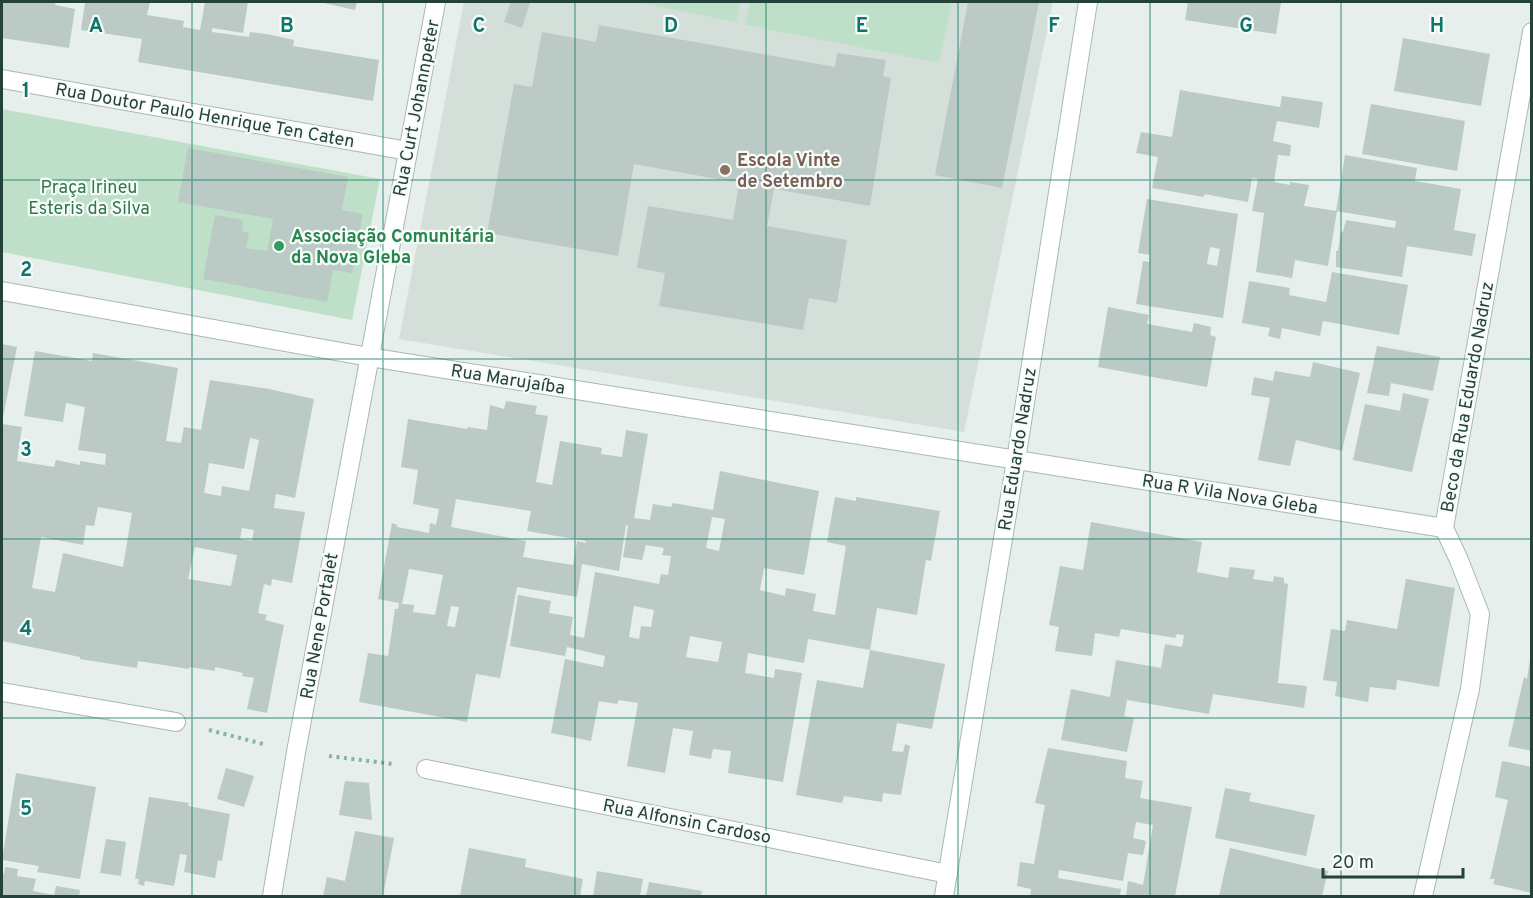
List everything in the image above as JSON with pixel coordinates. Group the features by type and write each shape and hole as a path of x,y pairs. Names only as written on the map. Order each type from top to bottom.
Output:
{"street":[{"name":"Rua Curt Johannpeter","path":"369,357 436,2"},
{"name":"Rua Eduardo Nadruz","path":"944,897 1088,2"},
{"name":"Beco da Rua Eduardo Nadruz","path":"1424,897 1470,689 1479,614 1459,560 1444,528 1532,32"},
{"name":"Rua Doutor Paulo Henrique Ten Caten","path":"2,79 408,151"},
{"name":"Rua Marujaíba","path":"2,291 369,357 1016,460"},
{"name":"Rua Nene Portalet","path":"272,897 296,752 369,357"},
{"name":"Rua R Vila Nova Gleba","path":"1016,460 1444,528"},
{"path":"2,692 176,722"},
{"name":"Rua Alfonsin Cardoso","path":"426,769 948,874"}],"shaded area":[{"name":"Escola Vinte de Setembro","path":"464,2 1053,2 964,432 399,339"}],"green space":[{"path":"637,2 740,2 736,22"},
{"path":"750,2 952,2 939,63 745,25"},
{"name":"Praça Irineu Esteris da Silva","path":"2,109 380,179 352,320 2,252"}],"building":[{"path":"2,2 56,2 55,5 75,9 69,48 2,38"},
{"path":"85,2 150,2 147,15 184,21 183,27 200,30 205,2 248,2 243,33 212,28 212,32 249,37 250,32 272,35 294,40 293,46 379,60 373,101 138,62 142,39 81,30"},
{"path":"319,2 357,2 355,10"},
{"path":"511,2 530,2 522,28 504,22"},
{"path":"968,2 1039,2 1002,188 935,175"},
{"path":"1188,2 1281,2 1276,34 1185,20"},
{"path":"599,25 835,67 837,53 886,60 883,76 891,78 870,206 774,189 767,226 847,240 837,303 809,298 803,330 659,306 665,273 637,268 648,206 733,220 739,183 634,164 618,256 487,233 514,84 532,87 542,32 596,42"},
{"path":"1403,38 1490,54 1481,106 1394,91"},
{"path":"1180,90 1280,107 1282,96 1323,102 1319,128 1277,121 1273,141 1291,145 1290,156 1278,155 1274,182 1309,185 1304,206 1337,211 1328,266 1295,260 1292,278 1256,272 1264,213 1252,211 1258,179 1252,178 1248,202 1152,188 1158,157 1136,153 1141,132 1172,137"},
{"path":"1371,104 1465,121 1457,171 1362,154"},
{"name":"Associação Comunitária da Nova Gleba","path":"188,148 348,177 342,210 363,214 352,273 333,270 327,302 203,279 215,215 243,220 242,231 249,233 246,248 267,251 273,219 178,202"},
{"path":"1345,155 1417,168 1415,181 1461,189 1454,230 1476,234 1472,256 1407,246 1402,277 1336,267 1336,251 1338,251 1341,231 1343,232 1346,220 1395,228 1396,221 1336,211"},
{"path":"1147,199 1238,214 1223,318 1136,304 1143,261 1149,262 1150,255 1138,253","holes":["1210,247 1220,249 1217,266 1207,264"]},
{"path":"1332,272 1408,285 1399,335 1323,321 1320,336 1282,328 1280,339 1268,336 1270,328 1242,323 1249,281 1290,288 1289,295 1326,302"},
{"path":"1108,307 1149,315 1147,324 1192,332 1194,323 1211,327 1210,335 1216,337 1207,387 1098,367"},
{"path":"2,344 17,347 3,417 2,417"},
{"path":"1377,346 1440,357 1433,391 1391,383 1389,396 1367,393"},
{"path":"35,351 92,361 93,353 178,368 166,441 181,443 184,427 201,430 210,380 314,399 295,498 276,494 274,508 305,512 292,583 272,579 271,586 264,584 258,613 267,615 265,620 284,625 267,713 247,709 254,678 242,676 243,673 215,667 215,671 189,667 189,669 138,661 137,668 80,659 80,657 2,641 2,424 22,427 17,461 54,467 56,460 80,465 80,461 105,465 106,454 78,450 85,407 66,403 63,422 24,416","holes":["250,438 259,440 249,491 222,486 221,496 204,493 209,463 244,469","98,507 132,513 123,567 63,553 55,592 32,588 41,537 83,545 86,525 94,526","242,528 254,530 252,541 240,539","195,547 237,555 231,586 188,579"]},
{"path":"1313,362 1360,373 1342,451 1296,440 1290,466 1258,460 1270,398 1251,395 1254,377 1273,381 1275,371 1310,377"},
{"path":"1403,393 1429,399 1412,472 1353,460 1365,404 1400,411"},
{"path":"506,401 537,406 535,414 548,416 536,482 552,485 560,441 602,448 601,454 622,457 626,430 648,434 634,518 650,520 653,504 671,507 673,503 713,510 720,471 819,491 804,575 764,568 760,590 785,596 786,588 816,594 813,611 835,615 846,546 827,542 835,497 856,501 856,497 940,511 931,561 926,560 917,615 877,608 870,650 808,639 804,663 748,653 745,673 774,678 775,669 802,673 783,782 728,773 731,751 713,749 711,759 689,755 693,731 673,728 665,773 627,766 638,703 619,700 617,704 599,701 591,741 551,733 565,659 603,667 605,656 567,647 565,656 510,646 518,595 551,601 549,613 573,617 570,635 584,638 595,572 659,584 661,574 668,575 671,556 662,555 664,548 646,545 642,560 623,557 628,526 626,525 619,571 582,564 577,597 517,587 500,678 476,674 467,722 359,702 368,653 388,656 395,609 398,609 399,603 378,599 392,523 397,527 429,533 430,523 436,525 439,509 413,504 418,470 401,467 408,419 487,430 490,405 504,409","holes":["456,499 531,511 527,531 586,541 586,543 577,541 573,565 523,557 526,541 451,527","712,517 725,519 719,551 706,548","409,569 443,575 435,615 413,612 414,605 402,604","451,606 459,607 455,627 447,626","634,606 654,610 651,627 641,626 639,639 629,637","690,636 722,642 718,662 686,657"]},
{"path":"1091,522 1202,542 1197,572 1228,578 1230,567 1255,570 1253,579 1273,582 1274,576 1284,578 1284,583 1288,584 1278,683 1307,686 1304,708 1213,694 1209,714 1127,700 1124,716 1134,718 1127,752 1061,740 1071,689 1110,697 1116,660 1161,668 1165,644 1182,647 1184,635 1177,634 1175,638 1121,629 1119,637 1095,633 1092,656 1055,651 1059,627 1049,625 1060,566 1083,570"},
{"path":"1406,579 1455,588 1439,687 1397,680 1396,690 1370,687 1368,702 1335,696 1337,682 1323,680 1331,629 1345,631 1347,620 1397,629"},
{"path":"870,650 945,664 932,729 897,723 892,751 903,752 905,744 910,746 901,795 883,793 882,802 844,796 842,803 796,795 817,680 863,688"},
{"path":"1530,659 1532,659 1532,751 1508,746 1524,677 1527,679"},
{"path":"1048,748 1127,761 1125,778 1143,781 1140,798 1192,807 1175,896 1126,896 1128,881 1143,885 1153,825 1136,822 1133,838 1146,841 1143,855 1128,853 1123,881 1059,870 1058,878 1121,889 1120,896 1030,896 1031,889 1017,886 1020,862 1034,864 1045,805 1035,803"},
{"path":"1502,761 1532,767 1532,893 1493,884 1495,879 1490,879 1508,800 1495,797"},
{"path":"226,768 254,776 244,807 217,799"},
{"path":"16,773 96,787 80,879 37,872 39,866 2,860"},
{"path":"345,781 369,783 372,820 339,815"},
{"path":"1225,788 1251,793 1249,801 1315,815 1306,856 1215,838"},
{"path":"149,797 189,803 188,806 230,814 222,861 218,860 215,878 184,872 187,855 180,854 174,886 145,881 144,886 138,884 139,879 135,879"},
{"path":"355,831 394,838 383,896 323,896 327,877 345,881"},
{"path":"106,839 126,842 121,876 100,873"},
{"path":"469,848 526,859 525,867 583,879 580,896 460,896"},
{"path":"1230,848 1328,871 1322,896 1219,896"},
{"path":"5,867 18,869 17,876 36,879 33,891 54,895 56,886 80,890 79,896 2,896 2,873 4,874"},
{"path":"597,871 643,879 640,896 593,896"},
{"path":"649,882 702,891 701,896 646,896"}],"place":[{"name":"Escola Vinte de Setembro","path":"725,170"},
{"name":"Associação Comunitária da Nova Gleba","path":"279,246"}]}
